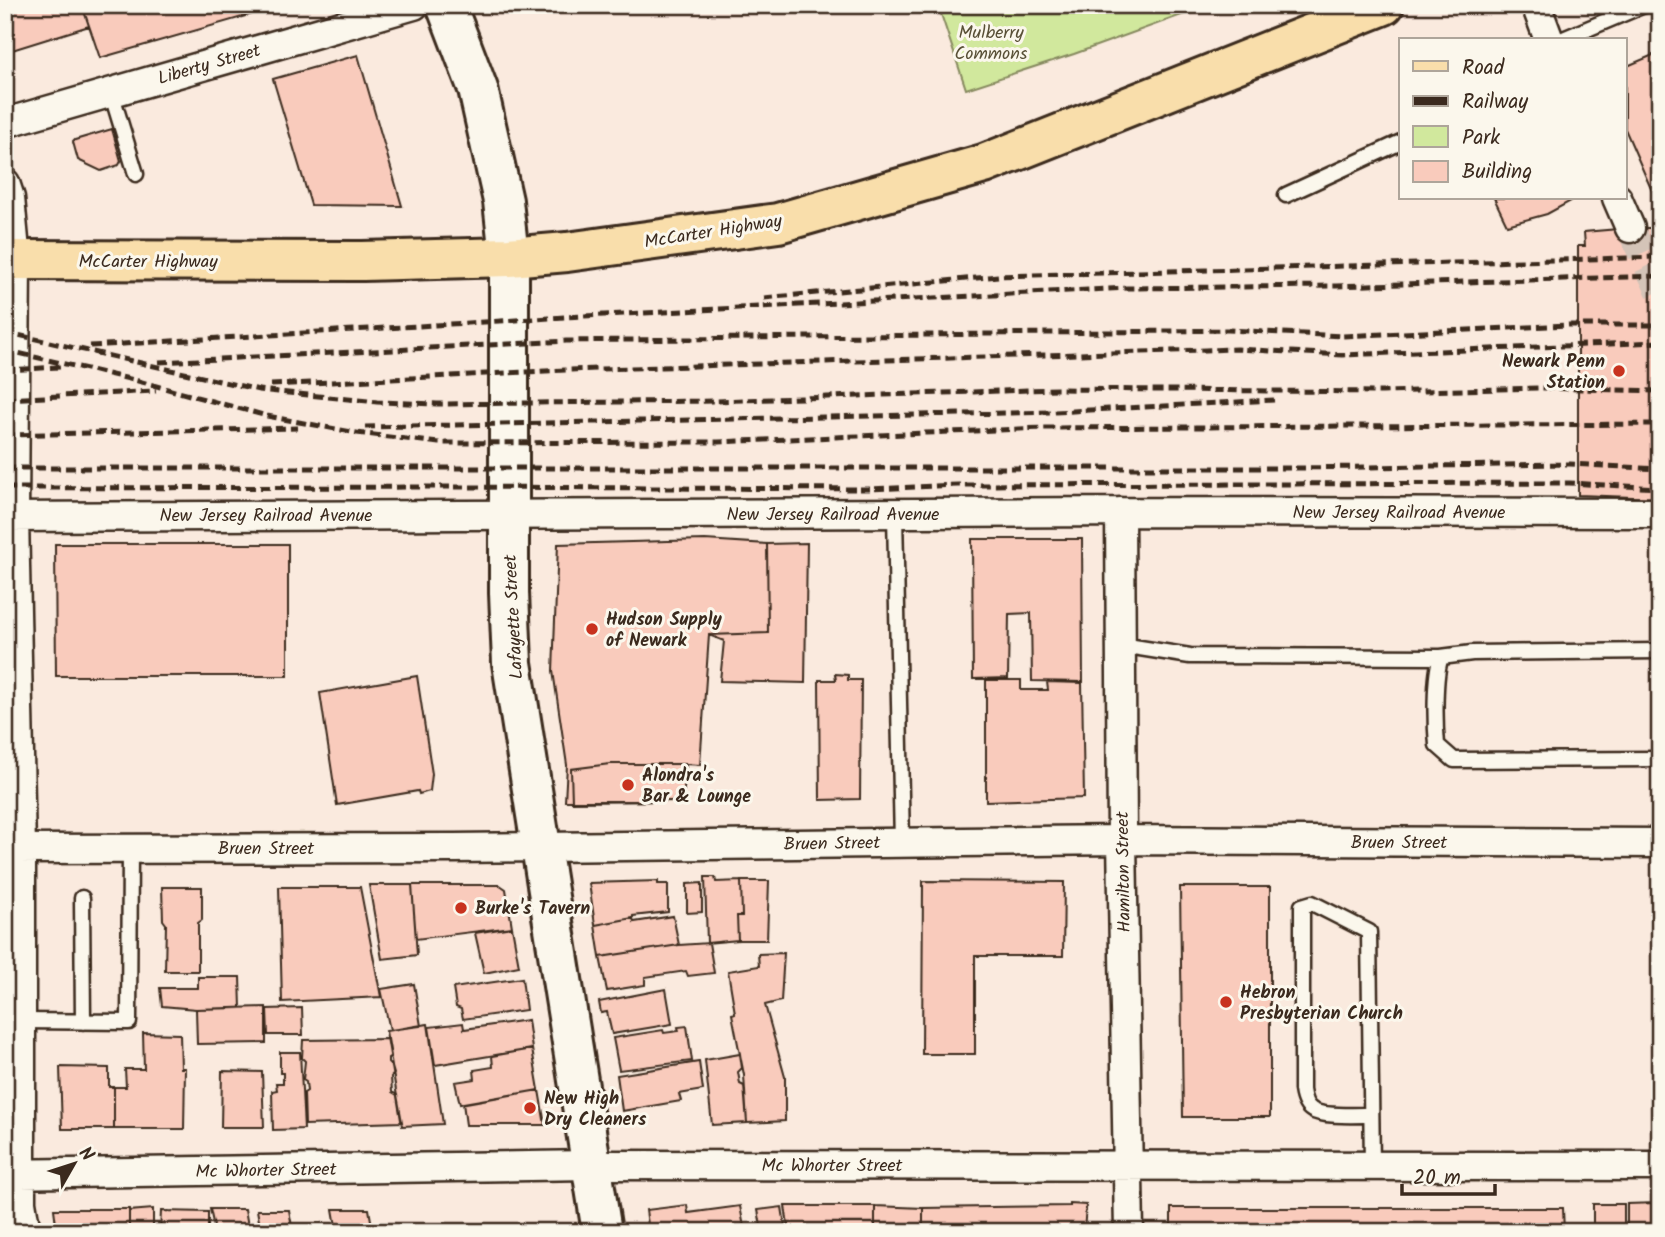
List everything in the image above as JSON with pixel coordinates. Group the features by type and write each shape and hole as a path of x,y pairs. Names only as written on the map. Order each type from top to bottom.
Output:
{"main road":[{"name":"McCarter Highway","path":"11,260 363,261 509,257 567,252 778,223 984,164 1384,5"}],"street":[{"name":"Liberty Street","path":"5,122 414,5"},
{"name":"Lafayette Street","path":"446,5 478,89 503,201 509,257 509,593 512,663 602,1232"},
{"path":"1536,5 1548,38"},
{"path":"5,183 10,198 11,260 9,517 13,849 22,1021 14,1174 26,1232"},
{"path":"1618,200 1630,228"},
{"name":"New Jersey Railroad Avenue","path":"9,517 1120,512 1660,513"},
{"name":"Hamilton Street","path":"1120,512 1129,1232"},
{"name":"Bruen Street","path":"13,849 1122,840 1660,843"},
{"name":"Mc Whorter Street","path":"14,1174 590,1165 1660,1166"}],"lane":[{"path":"1566,38 1644,5"},
{"path":"111,92 136,174"},
{"path":"1286,195 1399,143"},
{"path":"895,514 902,842"},
{"path":"1121,645 1190,656 1441,657 1472,653 1660,650"},
{"path":"1441,657 1437,668 1437,745 1454,760 1660,759"},
{"path":"22,1021 129,1022 130,849"},
{"path":"82,898 83,1021"},
{"path":"1371,1115 1322,1113 1311,1110 1304,1101 1301,1090 1301,906 1312,903 1369,932 1371,1115 1371,1166"}],"green space":[{"name":"Mulberry Commons","path":"938,5 1191,5 1193,11 966,89"}],"building":[{"path":"16,5 82,5 89,26 9,51 5,38 5,9"},
{"path":"82,5 284,5 100,58"},
{"path":"1660,52 1659,207 1626,131 1626,67"},
{"path":"358,55 402,206 311,205 273,79"},
{"path":"112,129 121,161 119,165 101,171 78,160 73,142 75,140"},
{"path":"1495,200 1571,201 1547,214 1507,225"},
{"name":"Newark Penn Station","path":"1660,228 1660,498 1578,495 1578,246 1585,246 1584,232"},
{"path":"972,539 1082,539 1083,682 1032,681 1031,613 1009,614 1008,678 973,679"},
{"path":"705,540 767,544 768,633 709,635 700,765 686,764 683,801 565,801 567,765 553,671 558,544"},
{"path":"807,543 805,683 720,681 724,641 709,635 768,633 767,544"},
{"path":"55,544 288,544 288,676 56,676"},
{"path":"835,674 848,675 848,680 861,680 860,799 820,800 819,680 836,680"},
{"path":"417,676 432,774 430,791 337,805 320,693"},
{"path":"986,680 1021,680 1021,690 1048,690 1047,682 1082,683 1084,798 986,801"},
{"name":"Alondra's Bar & Lounge","path":"610,764 686,764 683,801 572,802 571,769"},
{"path":"705,877 715,877 716,882 741,881 742,916 737,916 738,940 707,943"},
{"path":"658,881 658,884 668,884 668,912 633,916 595,925 589,883"},
{"path":"741,881 769,881 767,940 738,940 737,916 742,916"},
{"path":"923,881 1064,882 1063,956 975,956 975,1054 922,1054"},
{"path":"702,883 702,912 687,913 687,884"},
{"path":"369,885 412,885 417,955 382,959"},
{"name":"Burke's Tavern","path":"412,885 500,885 506,889 512,927 416,939"},
{"path":"162,887 202,887 202,920 198,923 198,971 165,971 166,924 163,920"},
{"path":"279,887 360,887 381,997 282,1002"},
{"name":"Hebron Presbyterian Church","path":"1180,887 1270,887 1270,1117 1183,1117"},
{"path":"673,916 679,945 600,957 595,925 633,918 634,922"},
{"path":"512,927 519,966 484,973 475,933"},
{"path":"709,943 714,973 688,976 686,971 645,977 645,985 607,991 600,957"},
{"path":"784,953 781,1001 765,1005 785,1077 785,1121 747,1123 744,1075 732,1014 735,1013 728,971 759,966 758,954"},
{"path":"198,977 240,977 241,1008 196,1009 162,1006 160,988 198,988"},
{"path":"522,978 526,1010 463,1019 461,1009 456,1007 453,988"},
{"path":"414,984 421,1026 390,1030 381,989"},
{"path":"666,989 672,1024 612,1034 607,1012 601,1013 599,1002"},
{"path":"266,1007 266,1043 197,1044 196,1009"},
{"path":"302,1008 303,1035 268,1035 267,1009"},
{"path":"528,1020 532,1049 435,1065 429,1027 463,1023 464,1029"},
{"path":"428,1024 443,1124 402,1126 386,1031"},
{"path":"687,1026 692,1061 619,1070 613,1038 663,1030 664,1033 679,1031 678,1027"},
{"path":"143,1033 180,1034 181,1068 185,1068 184,1129 114,1129 114,1087 126,1087 125,1069 144,1069"},
{"path":"388,1039 391,1056 388,1063 394,1074 391,1077 392,1092 397,1095 402,1122 305,1125 304,1093 307,1091 306,1082 303,1080 303,1040"},
{"path":"532,1049 539,1090 460,1104 455,1082 475,1079 474,1070 493,1067 492,1056"},
{"path":"280,1052 300,1052 304,1129 273,1130 272,1091 277,1090 276,1083 283,1083"},
{"path":"740,1054 742,1068 738,1072 740,1084 744,1086 747,1123 712,1125 705,1060"},
{"path":"699,1062 703,1090 679,1094 681,1101 622,1111 617,1075"},
{"path":"60,1067 109,1068 109,1087 114,1087 114,1129 62,1129"},
{"path":"222,1071 262,1072 264,1127 221,1127"},
{"path":"539,1090 545,1125 466,1125 463,1103"},
{"path":"1657,1203 1657,1232 1627,1232 1627,1204"},
{"path":"1593,1204 1624,1204 1624,1232 1593,1232"},
{"path":"687,1205 688,1213 740,1206 744,1227 698,1232 649,1232 646,1210"},
{"path":"1086,1205 1084,1232 923,1232 923,1208"},
{"path":"785,1206 875,1206 875,1232 789,1232"},
{"path":"875,1206 923,1208 923,1232 875,1232"},
{"path":"782,1207 786,1232 756,1232 762,1231 758,1210"},
{"path":"1171,1208 1563,1208 1564,1232 1171,1232"},
{"path":"54,1209 129,1209 129,1232 57,1232"},
{"path":"153,1209 153,1232 129,1232 129,1211"},
{"path":"210,1209 245,1209 249,1232 215,1232"},
{"path":"333,1209 369,1209 373,1232 337,1232"},
{"path":"257,1210 289,1210 293,1232 261,1232"},
{"path":"161,1211 208,1212 208,1232 160,1232"}],"tunnel":[{"path":"1630,228 1660,291"}],"railway":[{"path":"764,298 998,276 1660,257"},
{"path":"90,346 566,317 1127,288 1336,286 1660,276"},
{"path":"159,362 566,341 1228,330 1341,336 1570,325 1660,325"},
{"path":"5,332 259,390 377,402 437,404 715,401 1057,389 1382,392 1538,388 1660,391"},
{"path":"271,385 567,370 1237,349 1342,355 1660,342"},
{"path":"5,350 138,381 267,416 357,433 439,443 718,442 1043,428 1660,424"},
{"path":"5,370 61,367"},
{"path":"5,399 156,391"},
{"path":"365,427 1054,412 1274,400"},
{"path":"5,435 298,428"},
{"path":"5,468 1297,468 1570,464 1660,469"},
{"path":"5,488 871,489 958,485 1569,483 1660,488"}],"place":[{"name":"Newark Penn Station","path":"1619,371"},
{"name":"Hudson Supply of Newark","path":"592,629"},
{"name":"Alondra's Bar & Lounge","path":"628,785"},
{"name":"Burke's Tavern","path":"461,908"},
{"name":"Hebron Presbyterian Church","path":"1226,1002"},
{"name":"New High Dry Cleaners","path":"530,1108"}]}
